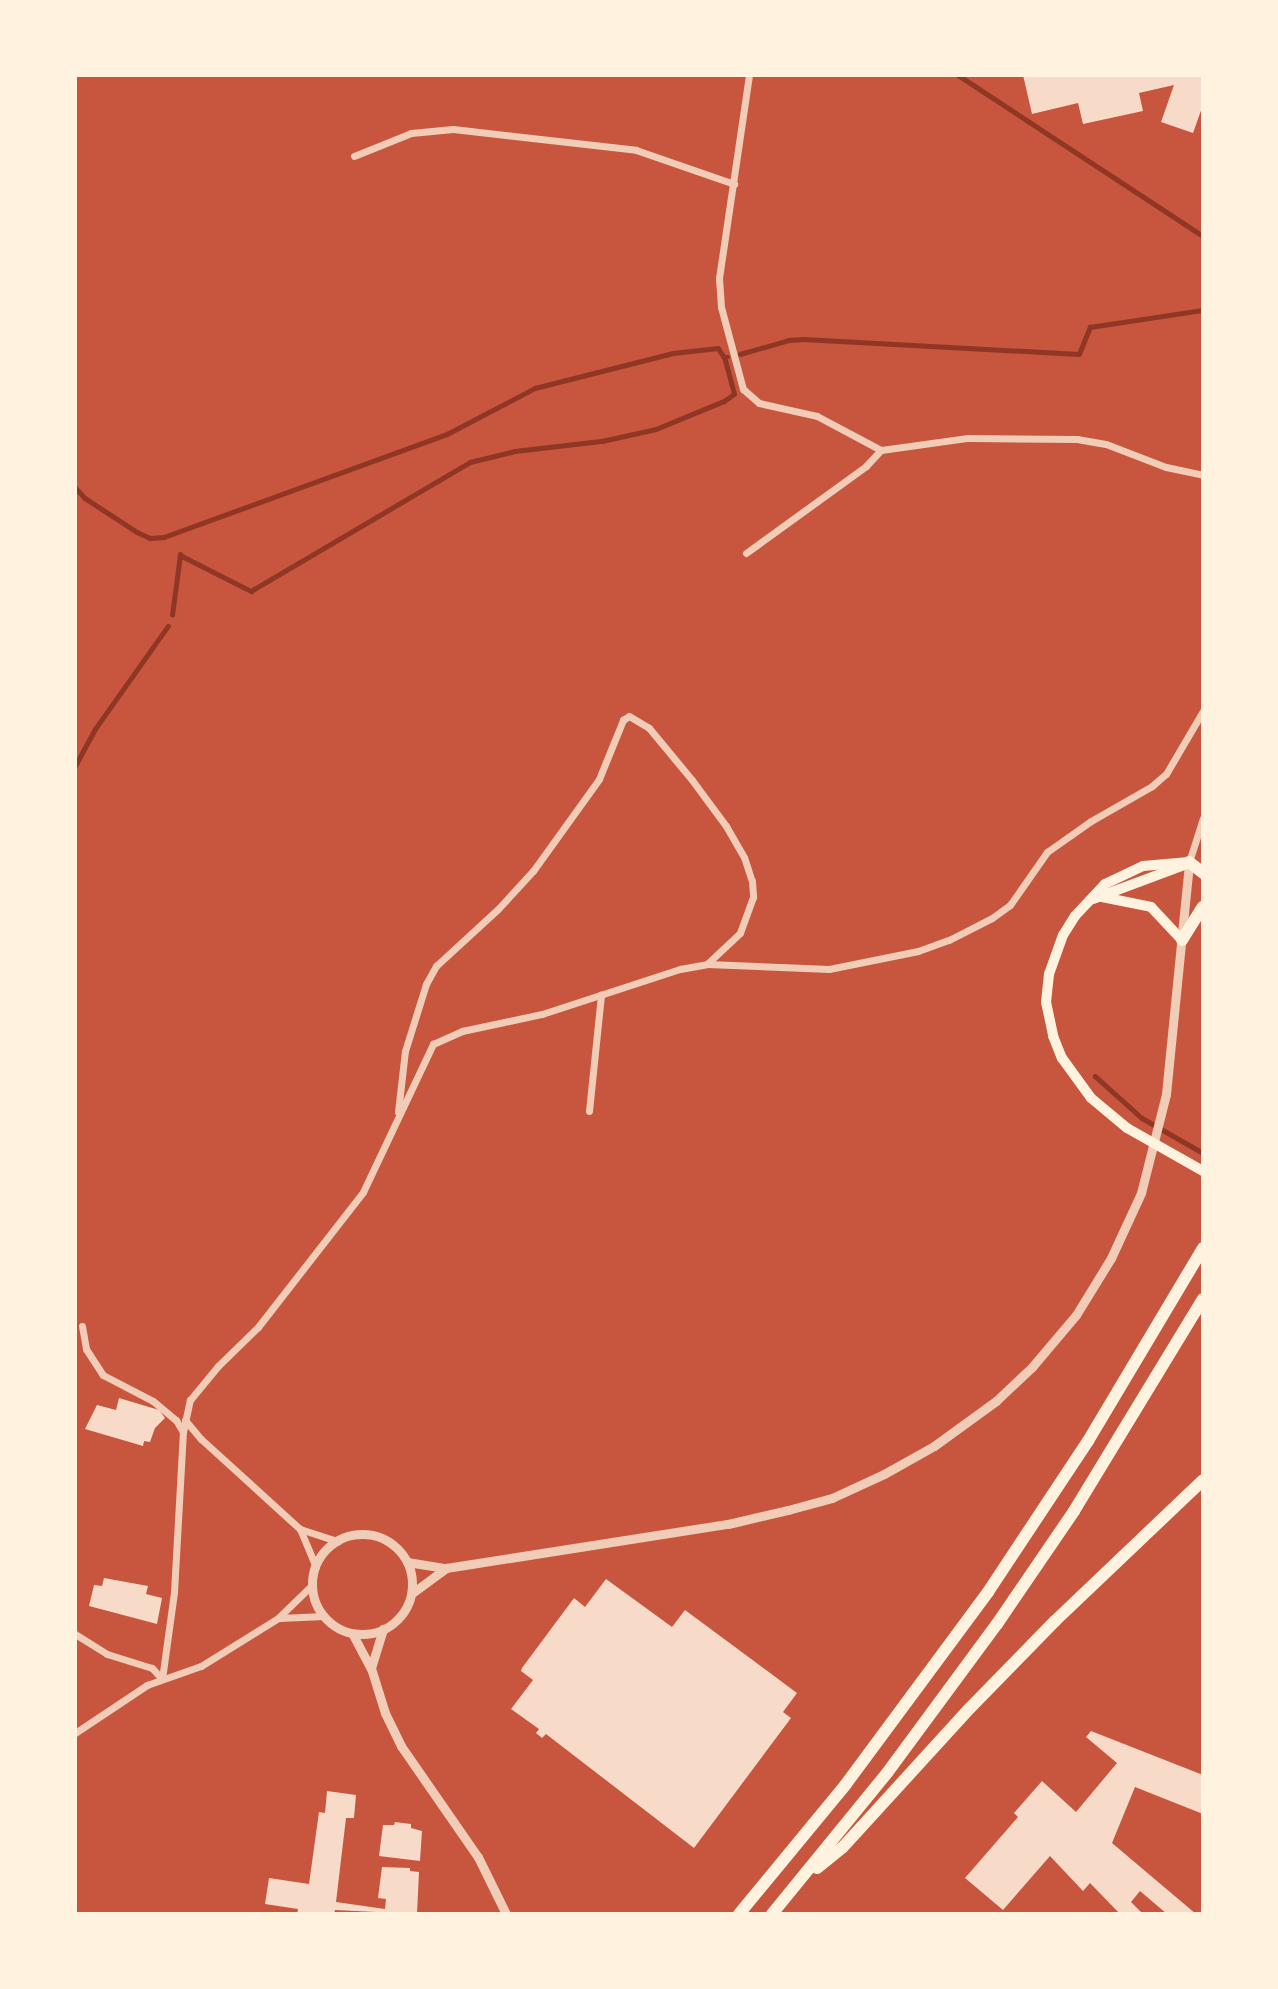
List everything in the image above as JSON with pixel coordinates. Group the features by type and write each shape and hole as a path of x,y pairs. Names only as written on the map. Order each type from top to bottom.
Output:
{"highway":[{"path":"1189,862 1203,858"},
{"path":"1189,862 1203,873"},
{"path":"1182,940 1203,907"},
{"path":"739,1914 853,1774 988,1592 1102,1419 1203,1248"},
{"path":"772,1914 887,1773 997,1624 1088,1488 1203,1299"},
{"path":"798,1884 843,1847 970,1708 1203,1480"}],"main road":[{"path":"1189,862 1094,899 1063,935 1049,974 1048,1015 1062,1058 1091,1098 1108,1115 1145,1140 1203,1171"},
{"path":"1094,899 1122,899 1151,907 1182,940"}],"street":[{"path":"749,75 719,278 721,307 743,389 759,403 817,416 881,450 968,438 1077,439 1107,444 1166,467 1203,475"},
{"path":"354,156 411,133 453,129 636,150 734,184"},
{"path":"746,553 866,466 881,450"},
{"path":"162,1679 174,1592 183,1432 190,1400 202,1383 258,1327 363,1192 422,1063 438,1041 462,1031 542,1014 647,977 707,964 829,969 918,951 971,930 1010,905 1046,852 1091,821 1152,786 1166,774 1203,711"},
{"path":"398,1117 405,1051 426,984 436,966 498,909 533,871 599,779 623,720 629,716 649,728 692,780 744,857 752,881 753,897 740,933 707,964"},
{"path":"407,1562 446,1568 728,1524 832,1498 918,1455 996,1401 1049,1349 1100,1279 1141,1193 1166,1094 1189,862 1203,818"},
{"path":"589,1111 601,995"},
{"path":"82,1326 86,1349 103,1375 164,1409 183,1432"},
{"path":"185,1420 201,1439 300,1528 338,1541"},
{"path":"300,1528 316,1567"},
{"path":"357,1535 377,1537 394,1546 407,1562 412,1578 411,1594 399,1618 383,1629 371,1633 352,1633 339,1628 324,1616 317,1605 312,1585 316,1567 324,1552 338,1541 357,1535"},
{"path":"411,1594 446,1568"},
{"path":"75,1733 147,1685 201,1666 278,1618 312,1585"},
{"path":"278,1618 324,1616"},
{"path":"371,1668 383,1629"},
{"path":"352,1633 371,1668 384,1713 401,1746 478,1857 506,1914"},
{"path":"75,1634 107,1654 152,1668 162,1679"}],"building":[{"path":"1023,75 1203,75 1203,105 1193,133 1161,122 1174,85 1139,93 1143,111 1083,124 1078,103 1032,114"},
{"path":"119,1398 159,1410 165,1418 155,1428 150,1442 144,1441 143,1446 85,1429 97,1405 116,1410"},
{"path":"104,1578 148,1586 146,1594 162,1598 157,1624 89,1606 94,1585 102,1586"},
{"path":"606,1579 672,1627 685,1610 797,1693 783,1712 791,1718 694,1848 546,1734 542,1738 536,1733 539,1729 511,1709 533,1680 521,1671 522,1668 574,1598 585,1607"},
{"path":"1091,1731 1203,1775 1203,1814 1135,1787 1112,1843 1196,1914 1167,1914 1140,1891 1131,1902 1143,1914 1120,1914 1090,1883 1083,1891 1050,1856 1003,1910 965,1878 1018,1817 1014,1813 1042,1781 1076,1812 1117,1763 1086,1737"},
{"path":"327,1791 356,1795 354,1818 346,1818 336,1902 385,1909 386,1899 378,1898 382,1867 410,1868 410,1871 419,1872 417,1914 335,1910 334,1914 297,1914 298,1909 265,1904 269,1878 309,1884 319,1812 325,1813"},
{"path":"395,1822 411,1824 411,1828 422,1831 420,1861 379,1856 383,1825 394,1825"}],"waterway":[{"path":"958,75 1203,236"},
{"path":"740,354 789,340 803,339 1079,354 1090,327 1203,310"},
{"path":"75,487 85,498 137,532 150,538 164,537 447,434 535,388 673,353 718,348 724,357"},
{"path":"172,615 180,555 251,591 470,462 515,451 602,441 656,429 724,401 734,394 724,357 728,357"},
{"path":"75,766 95,729 168,626"},
{"path":"1095,1076 1142,1118 1203,1153"}]}
